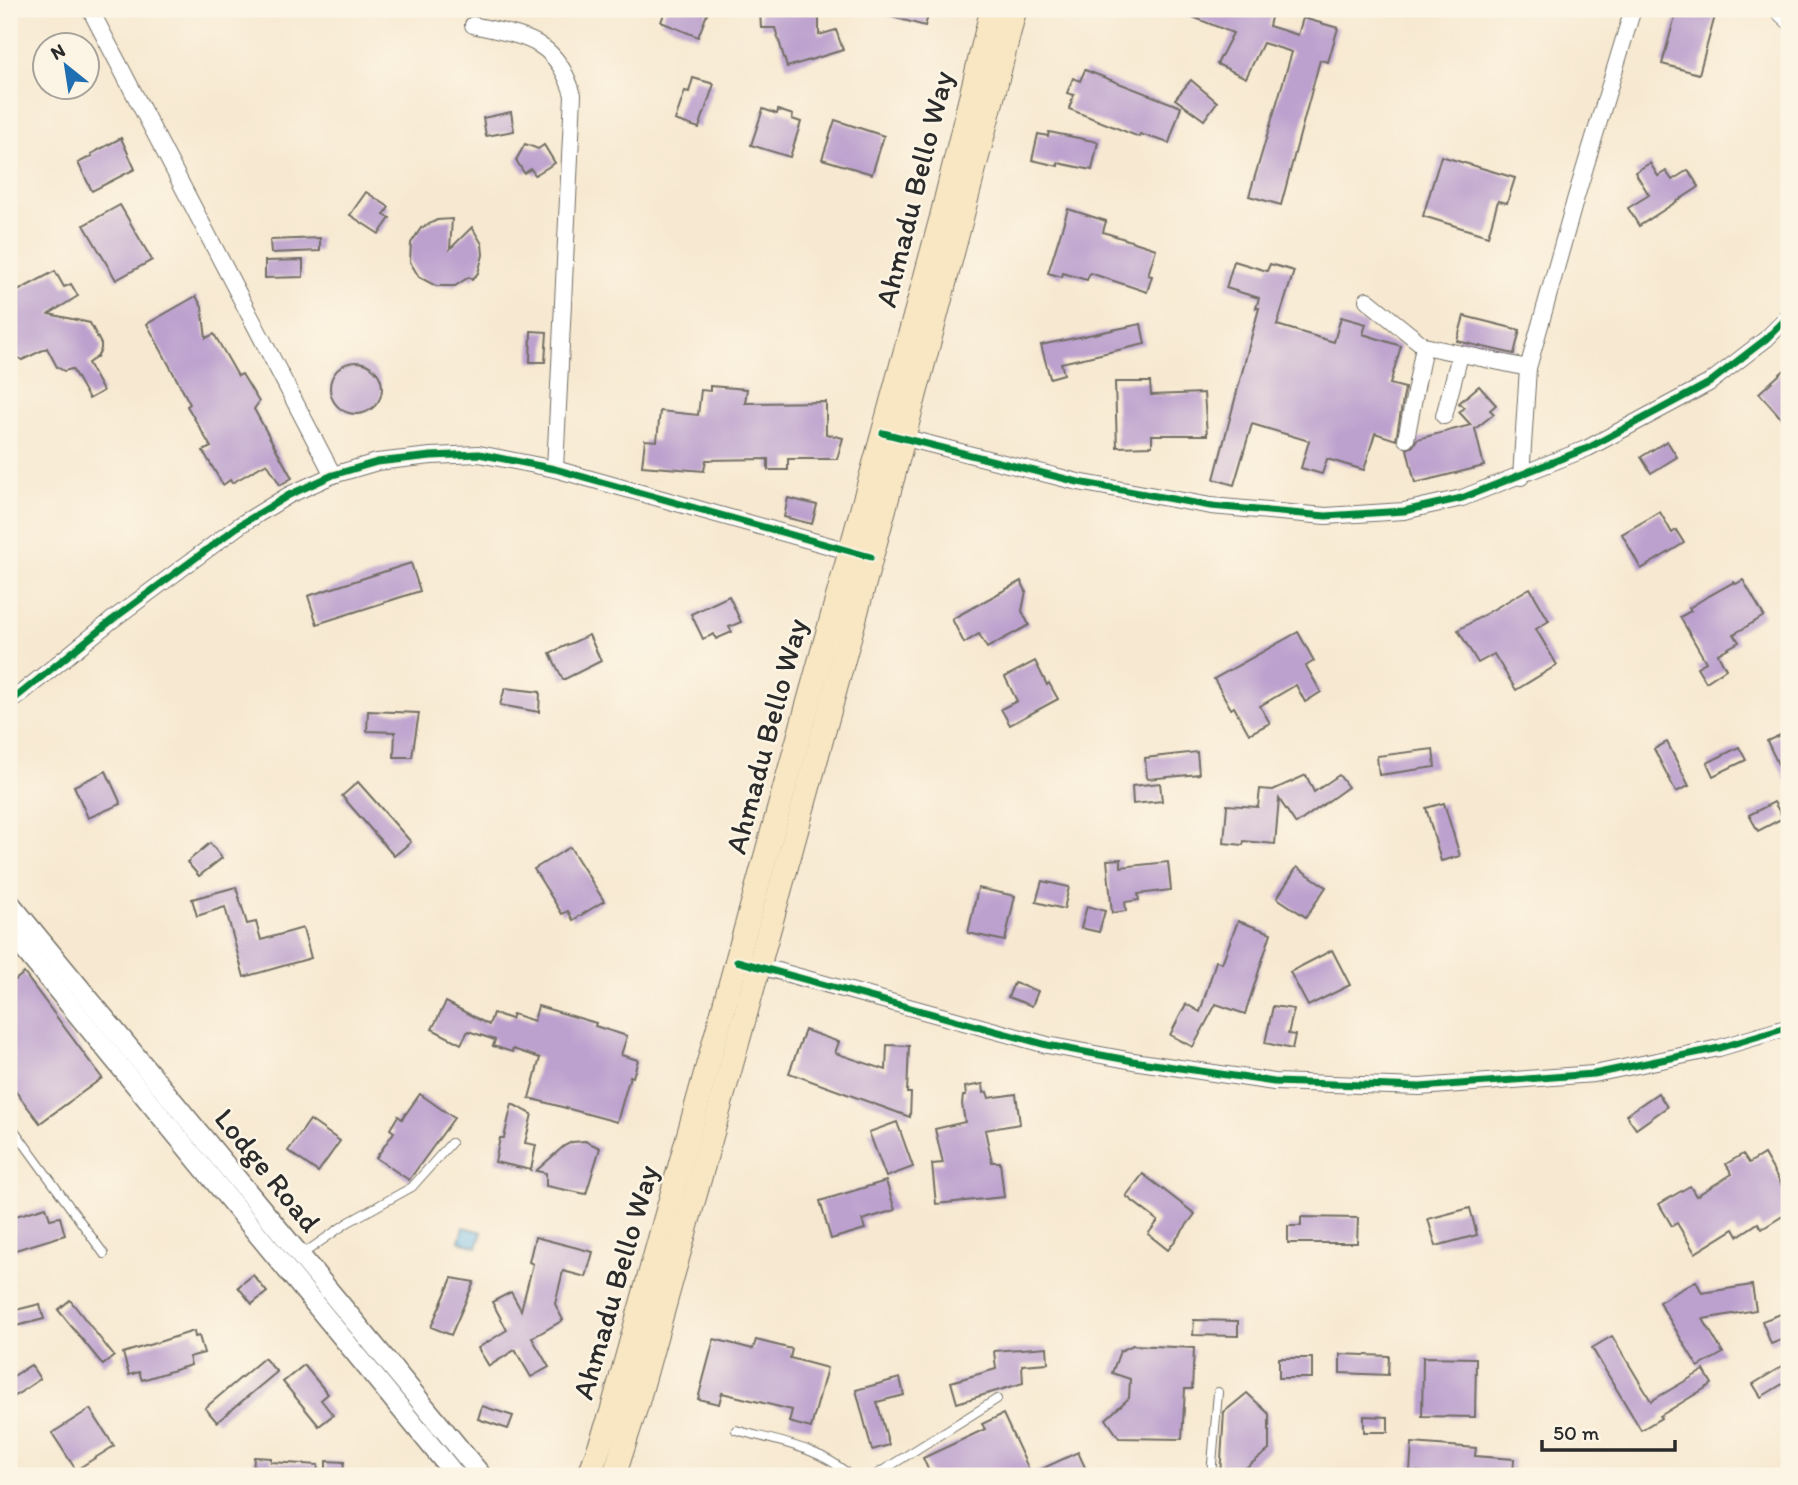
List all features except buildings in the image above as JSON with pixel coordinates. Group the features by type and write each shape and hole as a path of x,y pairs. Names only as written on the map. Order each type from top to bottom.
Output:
{"main road":[{"name":"Ahmadu Bello Way","path":"893,435 941,219 992,9"},
{"name":"Ahmadu Bello Way","path":"589,1476 611,1415 708,1105 893,435 1015,9"},
{"name":"Ahmadu Bello Way","path":"614,1476 637,1404 708,1105"}],"street":[{"path":"90,9 333,475"},
{"path":"1521,477 1528,368 1633,9"},
{"path":"1776,9 1789,22"},
{"path":"473,25 514,35 547,48 566,71 573,95 555,468"},
{"path":"1367,300 1424,346 1528,368"},
{"path":"893,435 1091,484 1211,506 1326,516 1404,511 1462,499 1588,448 1709,383 1766,339 1789,316"},
{"path":"1406,439 1424,346"},
{"path":"1444,416 1460,355"},
{"path":"9,703 112,620 240,525 289,495 333,475 377,462 480,454 555,468 860,554"},
{"name":"Lodge Road","path":"9,902 482,1476"},
{"name":"Lodge Road","path":"9,931 456,1476"},
{"path":"748,963 1047,1045 1274,1082 1420,1087 1594,1074 1718,1048 1789,1027"}],"lane":[{"path":"9,1122 103,1254"},
{"path":"300,1256 347,1223 412,1187 451,1143"},
{"path":"1211,1476 1218,1392"},
{"path":"874,1476 997,1399"},
{"path":"736,1430 821,1455 839,1465 849,1476"}],"water":[{"path":"463,1227 482,1232 477,1247 459,1241"}],"cycle path":[{"path":"883,433 1078,482 1211,506 1326,516 1404,511 1462,498 1588,448 1709,383 1766,339 1789,316"},
{"path":"9,703 112,620 240,525 289,495 333,475 377,462 479,454 555,469 871,557"},
{"path":"737,961 1047,1045 1274,1082 1420,1087 1594,1074 1719,1048 1789,1027"}]}
